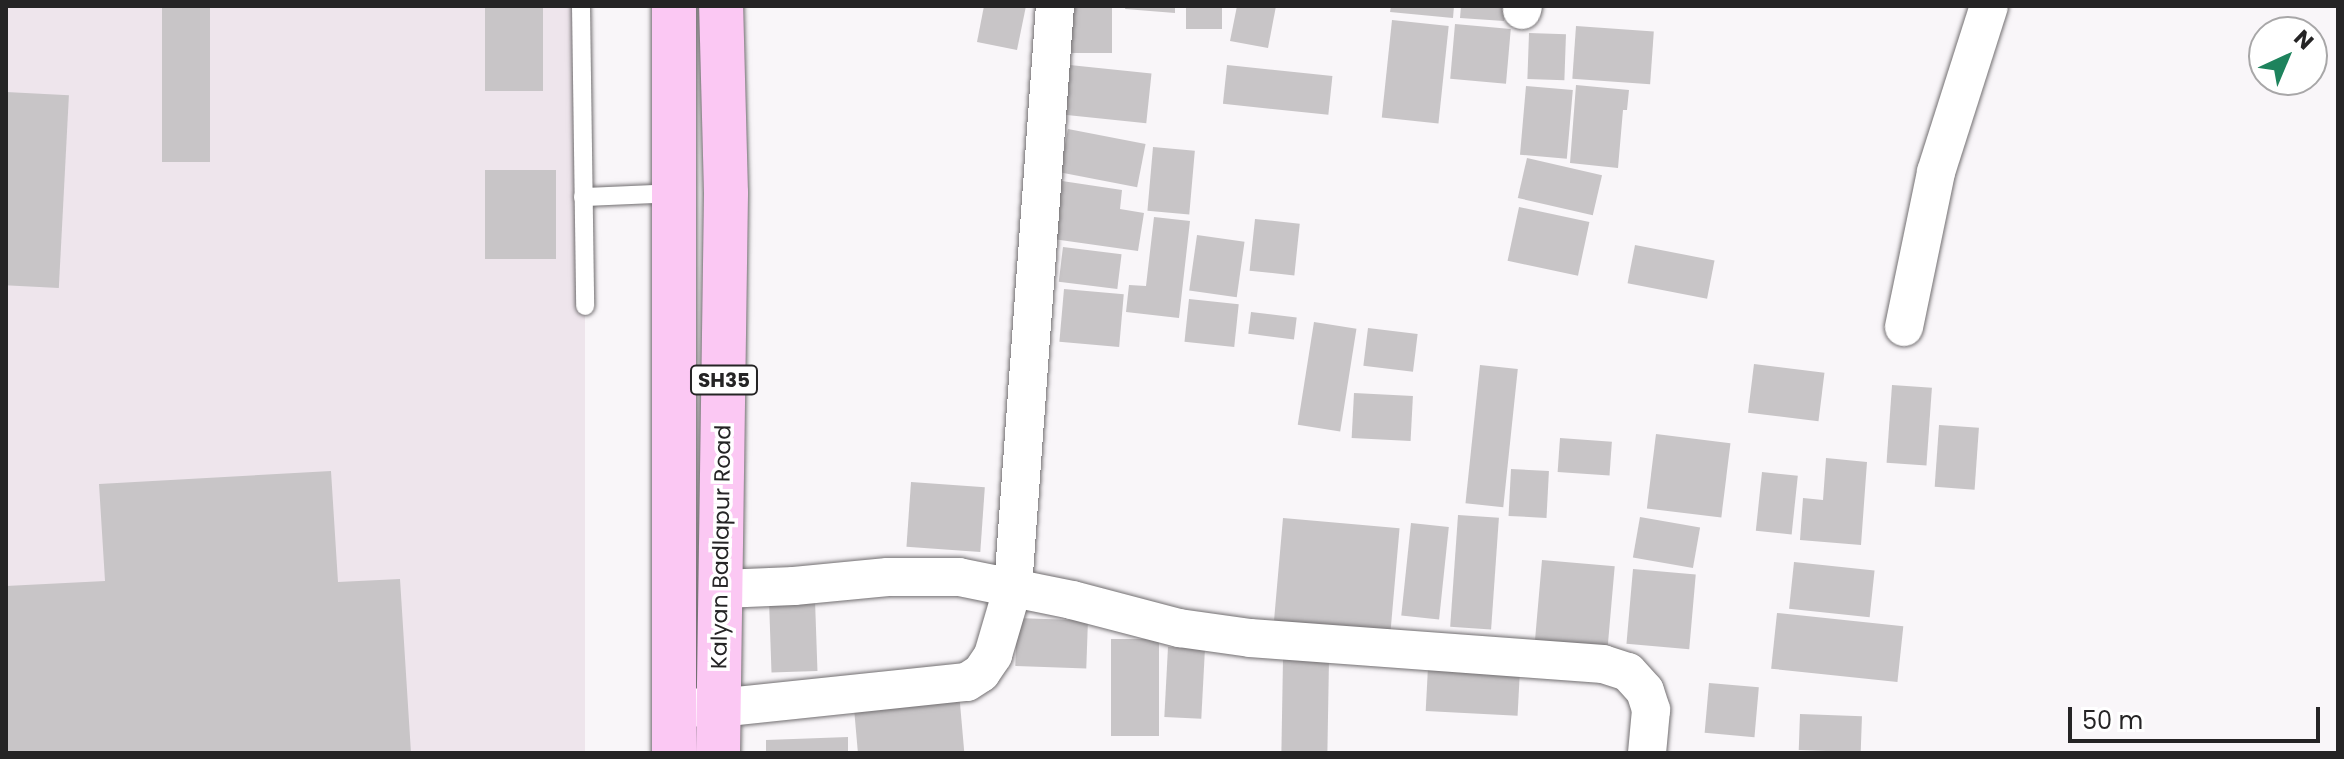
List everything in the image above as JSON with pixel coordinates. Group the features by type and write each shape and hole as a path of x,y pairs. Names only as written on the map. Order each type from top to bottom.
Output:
{"main road":[{"name":"Kalyan Badlapur Road","path":"674,6 674,753"},
{"name":"Kalyan Badlapur Road","path":"718,753 725,314 721,6"},
{"path":"675,315 725,314"}],"street":[{"path":"675,707 718,708 967,682 981,673 993,655 1013,587 1055,6"},
{"path":"1904,327 1936,172 1989,6"},
{"path":"722,589 888,577 959,577 1013,587 1179,628 1250,638 1603,664 1628,672 1645,691 1651,710 1647,753"}],"lane":[{"path":"581,6 585,306"},
{"path":"583,197 674,193"}],"shaded area":[{"path":"6,6 585,6 585,753 6,753"}],"building":[{"path":"162,6 210,6 210,162 162,162"},
{"path":"485,6 543,6 543,91 485,91"},
{"path":"984,6 1026,6 1017,50 977,42"},
{"path":"1066,6 1112,6 1112,53 1066,53"},
{"path":"1126,6 1175,6 1175,13 1125,9"},
{"path":"1186,6 1222,6 1222,29 1186,29"},
{"path":"1237,6 1276,6 1268,48 1230,41"},
{"path":"1391,6 1454,6 1453,18 1390,12"},
{"path":"1461,6 1505,6 1504,21 1460,18"},
{"path":"1392,20 1449,26 1438,123 1382,117"},
{"path":"1455,24 1511,29 1506,84 1450,79"},
{"path":"1576,26 1654,31 1650,84 1572,79"},
{"path":"1529,33 1566,34 1564,80 1527,79"},
{"path":"1060,64 1151,74 1146,123 1055,114"},
{"path":"1227,65 1332,76 1328,115 1223,104"},
{"path":"1576,85 1629,90 1627,110 1623,110 1618,168 1570,163"},
{"path":"1526,86 1573,90 1567,159 1520,155"},
{"path":"6,92 69,95 59,288 6,285"},
{"path":"1068,129 1146,144 1137,187 1060,172"},
{"path":"1153,147 1195,151 1189,214 1147,211"},
{"path":"1527,158 1602,175 1593,215 1518,198"},
{"path":"485,170 556,170 556,259 485,259"},
{"path":"1062,181 1122,190 1120,209 1144,213 1138,251 1053,239"},
{"path":"1519,207 1589,222 1578,276 1508,261"},
{"path":"1154,217 1190,221 1179,318 1126,312 1129,285 1146,286"},
{"path":"1255,219 1300,224 1294,275 1250,271"},
{"path":"1197,235 1245,242 1237,297 1189,290"},
{"path":"1635,245 1715,260 1707,299 1628,283"},
{"path":"1063,247 1122,254 1117,289 1059,282"},
{"path":"1064,289 1124,294 1119,347 1059,342"},
{"path":"1189,299 1239,304 1234,347 1185,342"},
{"path":"1251,312 1297,318 1294,339 1248,334"},
{"path":"1314,322 1356,329 1340,431 1298,425"},
{"path":"1368,328 1418,334 1413,372 1363,366"},
{"path":"1754,364 1824,373 1818,421 1748,413"},
{"path":"1480,365 1518,369 1503,507 1465,503"},
{"path":"1892,385 1932,388 1926,466 1887,463"},
{"path":"1354,393 1413,396 1411,441 1352,438"},
{"path":"1939,425 1979,428 1975,490 1935,487"},
{"path":"1656,434 1730,443 1721,518 1647,508"},
{"path":"1560,438 1612,442 1610,476 1558,472"},
{"path":"1826,458 1867,462 1861,545 1800,540 1803,498 1823,500"},
{"path":"1511,469 1549,471 1546,518 1509,516"},
{"path":"331,471 338,582 400,579 411,753 6,753 6,586 105,581 99,484"},
{"path":"1762,472 1798,476 1792,534 1756,531"},
{"path":"911,482 985,487 980,552 906,547"},
{"path":"1458,515 1499,518 1491,630 1450,627"},
{"path":"1640,517 1700,528 1693,568 1633,557"},
{"path":"1283,518 1400,528 1391,631 1274,621"},
{"path":"1411,523 1449,527 1439,619 1401,615"},
{"path":"1542,560 1615,566 1607,649 1535,643"},
{"path":"1794,562 1875,570 1870,617 1789,609"},
{"path":"1633,569 1696,574 1689,649 1626,644"},
{"path":"815,600 817,671 772,673 769,602"},
{"path":"1777,613 1903,626 1897,682 1771,669"},
{"path":"1017,618 1088,620 1086,668 1015,666"},
{"path":"1111,639 1159,639 1159,736 1111,736"},
{"path":"1168,647 1205,649 1201,719 1164,717"},
{"path":"1283,659 1329,660 1327,753 1281,753"},
{"path":"1428,667 1520,672 1518,716 1426,711"},
{"path":"1709,683 1759,687 1754,737 1705,733"},
{"path":"959,692 964,753 858,753 853,701"},
{"path":"1800,714 1862,716 1861,752 1799,750"},
{"path":"848,737 848,753 766,753 766,740"}]}
